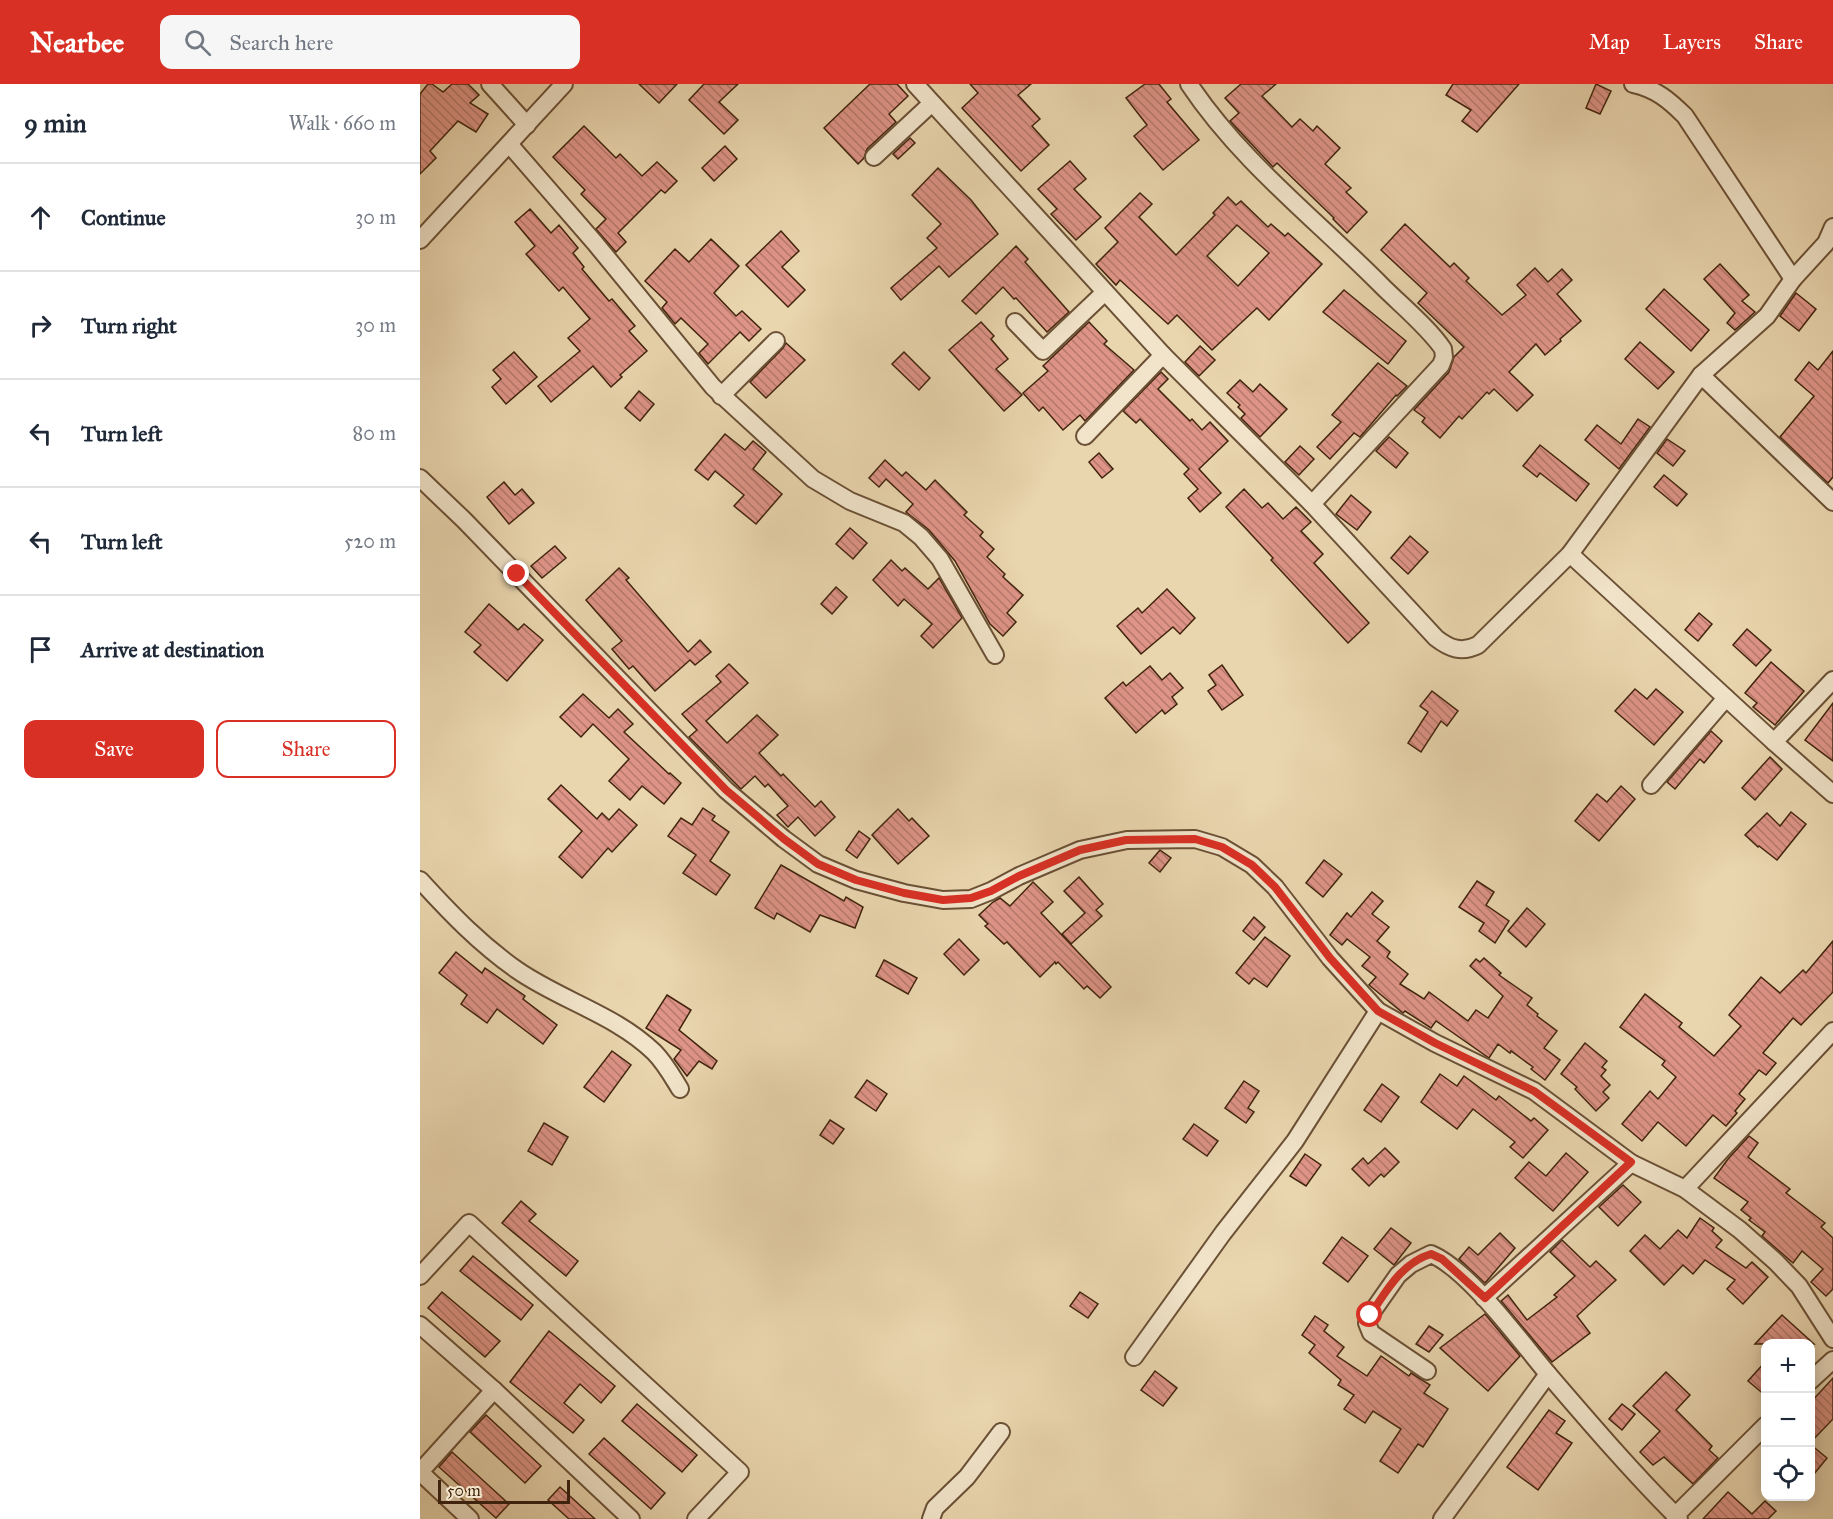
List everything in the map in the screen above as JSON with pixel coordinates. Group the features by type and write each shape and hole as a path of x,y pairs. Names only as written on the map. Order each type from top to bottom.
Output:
{"street":[{"path":"490,84 527,124"},
{"path":"420,240 564,84"},
{"path":"915,84 1163,355 1312,504 1436,638 1447,646 1457,649 1467,650 1478,645 1570,554 1701,375 1767,315 1792,279 1826,243 1833,227"},
{"path":"1189,84 1237,146 1285,195 1347,251 1443,349 1444,357 1441,365 1312,504"},
{"path":"1633,84 1655,90 1685,116 1792,279"},
{"path":"874,157 932,103"},
{"path":"509,144 595,243 683,353 721,396 813,479 850,501 904,524 921,537 940,559 995,655"},
{"path":"1015,322 1043,351 1106,292"},
{"path":"721,396 777,341"},
{"path":"1085,436 1163,355"},
{"path":"1701,375 1833,502"},
{"path":"420,478 464,520 726,790 784,839 818,864 856,880 904,893 943,900 971,898 1080,850 1126,840 1195,839 1222,847 1252,865 1275,887 1330,958 1378,1011 1435,1043 1534,1091 1631,1162 1685,1189 1740,1230 1776,1262 1799,1286 1833,1339"},
{"path":"1570,554 1833,794"},
{"path":"1774,742 1833,680"},
{"path":"1651,785 1726,698"},
{"path":"420,880 461,926 519,971 623,1029 652,1051 667,1067 680,1089"},
{"path":"1134,1357 1223,1233 1294,1141 1378,1011"},
{"path":"1685,1189 1833,1031"},
{"path":"1485,1298 1631,1162"},
{"path":"420,1276 470,1222 740,1472 696,1519"},
{"path":"1427,1371 1371,1333 1367,1323 1370,1315 1398,1275 1411,1264 1431,1254 1442,1259 1485,1298 1639,1479 1677,1518 1761,1430"},
{"path":"420,1325 494,1390 631,1519"},
{"path":"1815,1376 1833,1360"},
{"path":"1442,1519 1548,1374"},
{"path":"470,1519 420,1472 494,1390"},
{"path":"931,1519 935,1508 967,1477 1001,1432"}],"building":[{"path":"428,84 432,84 443,92 452,84 468,84 479,95 470,103 488,114 476,132 458,121 430,151 436,158 420,174 420,94"},
{"path":"639,84 677,84 659,103"},
{"path":"704,84 738,84 719,102 738,120 724,134 689,100"},
{"path":"870,84 897,84 908,96 889,114 896,122 867,149 864,158 858,164 824,128"},
{"path":"970,84 1031,84 1018,95 1040,119 1032,126 1049,145 1021,171 962,108 978,93"},
{"path":"1145,84 1159,84 1171,99 1167,102 1199,140 1163,170 1134,136 1147,125 1126,98"},
{"path":"1241,84 1276,84 1262,96 1292,127 1300,119 1313,131 1317,126 1340,148 1325,164 1351,188 1346,192 1367,212 1347,233 1277,163 1273,167 1230,121 1239,113 1225,98"},
{"path":"1453,84 1519,84 1477,132 1462,121 1471,110 1446,95"},
{"path":"1596,84 1611,91 1600,114 1586,108"},
{"path":"584,126 616,158 620,154 642,176 657,162 677,181 665,193 661,190 618,233 626,242 616,252 596,229 606,219 581,194 585,190 553,157"},
{"path":"910,138 915,143 898,159 893,154"},
{"path":"725,146 737,159 714,181 702,168"},
{"path":"1070,161 1086,179 1074,189 1101,217 1076,240 1051,214 1057,209 1038,189"},
{"path":"938,168 971,200 998,234 949,277 939,266 901,300 891,288 937,248 927,238 941,224 912,195"},
{"path":"1140,193 1152,204 1139,217 1176,255 1215,215 1213,213 1228,197 1236,205 1241,201 1268,227 1271,224 1285,236 1288,233 1322,264 1269,320 1257,308 1212,350 1177,315 1168,324 1120,280 1116,285 1096,264 1118,242 1105,228","holes":["1237,225 1269,253 1238,286 1207,256"]},
{"path":"530,209 551,233 559,225 578,248 573,253 584,267 582,269 609,301 612,299 635,326 629,331 647,351 620,375 622,377 611,387 593,366 551,402 538,386 580,351 568,338 590,319 563,287 559,291 526,254 535,246 515,222"},
{"path":"1405,224 1450,267 1454,263 1469,278 1466,281 1502,315 1526,295 1517,285 1535,268 1548,282 1562,269 1572,280 1557,294 1581,321 1545,355 1536,344 1509,372 1533,395 1517,411 1494,389 1489,394 1487,392 1462,419 1459,416 1440,438 1422,422 1425,418 1414,410 1449,372 1454,357 1464,347 1418,303 1427,293 1381,250"},
{"path":"781,231 799,251 782,267 805,290 788,307 746,265"},
{"path":"711,239 739,266 714,293 736,316 742,311 761,329 749,341 740,332 708,364 699,353 708,344 681,318 675,324 662,308 667,302 645,281 675,249 689,262"},
{"path":"1016,246 1028,259 1025,262 1069,312 1047,332 1003,287 976,314 962,301"},
{"path":"1720,264 1749,295 1742,301 1755,312 1735,330 1727,323 1735,313 1704,279"},
{"path":"1664,289 1709,330 1691,351 1646,309"},
{"path":"1344,290 1406,341 1388,364 1323,312"},
{"path":"1796,293 1816,309 1799,331 1780,316"},
{"path":"981,322 994,336 991,339 1008,359 996,369 1022,395 1004,411 949,350"},
{"path":"1089,322 1107,341 1104,344 1134,370 1085,421 1080,415 1063,430 1043,407 1039,411 1023,393 1048,371 1043,366"},
{"path":"1640,342 1674,372 1658,389 1625,359"},
{"path":"786,343 805,360 766,398 750,382"},
{"path":"1200,346 1215,360 1199,376 1185,362"},
{"path":"1833,351 1833,477 1828,483 1780,437 1814,396 1795,380 1809,362 1818,370"},
{"path":"514,352 537,377 506,404 492,387 501,379 493,370"},
{"path":"904,352 930,378 919,390 892,364"},
{"path":"1378,363 1407,386 1396,395 1360,437 1354,433 1330,459 1317,447 1341,422 1332,415"},
{"path":"1161,372 1168,379 1158,389 1202,430 1210,422 1228,441 1199,469 1221,493 1200,512 1188,498 1198,489 1184,474 1189,469 1140,419 1136,423 1123,411"},
{"path":"1240,380 1253,392 1260,384 1287,409 1260,437 1241,418 1245,414 1238,407 1240,405 1227,393"},
{"path":"639,391 654,404 640,421 625,408"},
{"path":"1638,419 1650,427 1619,469 1585,440 1597,425 1621,444"},
{"path":"725,434 745,450 753,441 766,452 753,469 782,494 756,524 734,506 744,495 715,471 708,480 695,470"},
{"path":"1389,437 1408,453 1396,468 1376,451"},
{"path":"1667,439 1685,451 1673,466 1657,453"},
{"path":"1540,445 1589,484 1576,501 1540,473 1537,477 1523,466"},
{"path":"1300,446 1314,459 1299,475 1285,462"},
{"path":"1099,453 1113,469 1102,478 1089,462"},
{"path":"885,460 902,476 906,472 926,490 935,480 967,512 964,515 983,532 980,536 994,549 987,557 1005,574 1003,577 1023,595 1007,613 1016,622 1003,636 990,624 955,561 929,530 906,512 913,504 886,479 879,487 869,478"},
{"path":"1664,475 1687,494 1677,506 1654,487"},
{"path":"504,482 515,495 522,489 534,503 509,524 487,497"},
{"path":"1244,489 1262,508 1268,503 1283,519 1296,507 1311,522 1301,531 1323,554 1314,563 1369,623 1348,643 1271,560 1273,558 1226,507"},
{"path":"1351,495 1371,512 1357,530 1336,514"},
{"path":"850,528 867,543 853,559 836,544"},
{"path":"1410,536 1428,552 1408,574 1391,558"},
{"path":"555,546 566,558 542,578 531,566"},
{"path":"891,560 902,571 905,568 928,589 939,578 962,618 933,648 921,636 932,624 904,599 898,606 873,580"},
{"path":"619,568 629,578 626,580 688,652 700,640 711,652 695,665 690,660 655,691 633,666 629,669 612,649 622,641 586,600"},
{"path":"836,587 847,597 832,614 821,604"},
{"path":"1167,589 1195,618 1180,634 1173,627 1141,654 1117,626 1138,608 1142,613"},
{"path":"489,604 518,630 524,624 543,640 507,681 474,652 481,645 465,632"},
{"path":"1699,613 1712,624 1698,641 1685,630"},
{"path":"1747,629 1771,650 1756,666 1733,645"},
{"path":"1771,662 1804,691 1775,725 1753,707 1757,703 1745,693"},
{"path":"729,664 748,683 706,721 727,743 757,715 778,735 759,753 815,807 821,801 835,817 815,836 798,817 788,827 777,815 788,806 768,784 765,787 755,776 741,789 689,737 697,730 682,714 721,682 716,676"},
{"path":"1222,665 1243,695 1222,710 1208,691 1216,685 1209,675"},
{"path":"1150,666 1162,680 1170,673 1183,688 1172,697 1177,704 1165,714 1162,710 1136,733 1105,698 1123,682 1126,686"},
{"path":"1635,689 1647,699 1656,689 1683,712 1654,745 1615,711"},
{"path":"1432,691 1458,711 1447,726 1441,721 1421,752 1408,743 1428,712 1420,706"},
{"path":"583,694 609,718 618,709 633,724 624,732 681,783 664,804 642,786 630,800 609,781 629,759 593,724 581,737 560,717"},
{"path":"1833,703 1833,761 1805,740"},
{"path":"1711,731 1722,741 1704,763 1700,759 1675,789 1667,782"},
{"path":"1770,757 1782,769 1755,800 1742,788"},
{"path":"561,785 597,819 602,813 609,820 619,809 637,825 612,852 608,848 582,878 559,857 582,831 548,799"},
{"path":"1621,786 1635,799 1599,841 1575,821 1597,794 1607,802"},
{"path":"703,808 715,816 712,820 729,832 710,861 730,875 716,895 683,873 696,855 668,836 681,818 692,825"},
{"path":"898,809 909,821 912,818 929,836 898,864 872,835"},
{"path":"1791,812 1806,824 1777,860 1745,835 1767,813 1780,826"},
{"path":"859,831 870,839 857,858 846,850"},
{"path":"1160,850 1171,858 1160,872 1149,863"},
{"path":"1324,860 1342,874 1323,897 1306,883"},
{"path":"781,865 844,901 846,897 863,907 855,928 820,915 810,932 777,913 774,919 755,908"},
{"path":"1079,877 1103,904 1096,910 1102,916 1071,944 1062,934 1085,913 1064,891"},
{"path":"1477,881 1494,892 1486,905 1509,921 1495,943 1479,931 1484,923 1459,907"},
{"path":"1033,882 1053,902 1041,913 1111,987 1100,998 1087,986 1084,989 1058,962 1056,964 1055,962 1040,977 1007,942 1004,944 985,926 988,924 979,915 993,902 1000,898 1010,906"},
{"path":"1372,892 1383,901 1372,914 1389,927 1377,941 1390,952 1387,957 1408,974 1400,984 1424,999 1429,992 1468,1021 1476,1010 1488,1018 1503,996 1470,966 1476,959 1480,962 1484,958 1501,973 1499,975 1532,998 1527,1005 1557,1031 1544,1048 1560,1060 1545,1080 1531,1069 1533,1067 1511,1051 1510,1053 1498,1044 1489,1058 1436,1021 1431,1028 1405,1011 1403,1013 1369,985 1376,977 1362,966 1370,957 1347,939 1342,945 1330,935 1347,913 1351,917"},
{"path":"1527,908 1545,924 1526,947 1508,931"},
{"path":"1254,917 1265,927 1254,940 1243,931"},
{"path":"1265,937 1290,956 1267,987 1254,978 1249,984 1236,973"},
{"path":"959,939 979,960 964,975 944,954"},
{"path":"1833,941 1833,992 1801,1025 1793,1018 1763,1053 1776,1063 1766,1075 1759,1070 1739,1094 1745,1099 1726,1126 1713,1115 1686,1146 1658,1122 1642,1141 1622,1124 1650,1091 1658,1099 1676,1077 1662,1065 1665,1061 1620,1027 1645,994 1682,1023 1679,1027 1714,1056 1741,1026 1729,1015 1761,977 1780,993 1803,970 1806,973"},
{"path":"456,952 482,973 485,968 525,996 523,999 557,1025 543,1044 497,1009 487,1023 461,1004 467,995 439,973"},
{"path":"884,960 917,978 908,994 876,976"},
{"path":"667,995 691,1010 679,1030 717,1061 712,1069 699,1061 687,1076 674,1059 681,1050 646,1028"},
{"path":"1585,1043 1607,1061 1602,1067 1606,1070 1601,1076 1610,1085 1603,1092 1609,1098 1596,1111 1575,1089 1577,1087 1561,1074"},
{"path":"612,1051 631,1065 604,1102 584,1087"},
{"path":"1440,1074 1457,1086 1464,1076 1496,1100 1499,1096 1531,1121 1534,1118 1548,1130 1523,1158 1510,1147 1515,1142 1473,1109 1457,1129 1421,1102"},
{"path":"867,1080 887,1094 876,1111 855,1097"},
{"path":"1244,1081 1259,1091 1248,1108 1254,1112 1246,1123 1225,1108"},
{"path":"1382,1084 1399,1097 1381,1122 1364,1110"},
{"path":"830,1120 844,1129 833,1144 820,1135"},
{"path":"544,1123 568,1137 552,1165 528,1151"},
{"path":"1194,1124 1218,1141 1207,1156 1183,1139"},
{"path":"1749,1136 1758,1143 1748,1157 1790,1189 1786,1193 1825,1223 1821,1227 1833,1238 1833,1289 1826,1296 1811,1282 1823,1269 1802,1251 1793,1263 1762,1236 1765,1232 1749,1220 1751,1218 1741,1210 1748,1202 1714,1178"},
{"path":"1385,1148 1399,1162 1384,1177 1381,1174 1369,1186 1352,1169 1363,1158 1368,1164"},
{"path":"1566,1153 1588,1172 1553,1211 1515,1178 1529,1162 1546,1176"},
{"path":"1305,1154 1321,1165 1306,1186 1290,1176"},
{"path":"1623,1185 1641,1202 1618,1226 1599,1207"},
{"path":"521,1201 536,1214 529,1221 578,1261 566,1276 502,1223"},
{"path":"1700,1218 1714,1228 1712,1231 1722,1240 1716,1247 1746,1268 1752,1262 1768,1277 1743,1304 1727,1289 1735,1280 1705,1260 1693,1274 1683,1265 1664,1285 1630,1251 1645,1235 1660,1249 1678,1230 1687,1238"},
{"path":"1391,1228 1411,1243 1394,1265 1374,1249"},
{"path":"1500,1233 1515,1248 1485,1283 1459,1259 1469,1247 1478,1255"},
{"path":"1342,1237 1368,1256 1348,1282 1323,1263"},
{"path":"1562,1240 1590,1267 1596,1261 1616,1280 1577,1316 1590,1333 1552,1362 1501,1301 1508,1295 1527,1320 1557,1297 1554,1295 1575,1276 1550,1252"},
{"path":"473,1256 533,1305 521,1320 460,1271"},
{"path":"442,1292 500,1341 485,1357 428,1308"},
{"path":"1080,1292 1098,1304 1088,1318 1070,1306"},
{"path":"1485,1314 1520,1356 1488,1391 1440,1348"},
{"path":"1782,1315 1808,1339 1761,1339 1761,1344 1755,1344"},
{"path":"1315,1316 1328,1325 1324,1331 1344,1347 1337,1356 1367,1376 1381,1356 1409,1376 1411,1373 1430,1385 1424,1393 1448,1409 1423,1447 1418,1444 1398,1473 1380,1461 1401,1429 1373,1411 1365,1423 1344,1409 1354,1395 1338,1385 1341,1380 1309,1353 1315,1345 1302,1335"},
{"path":"1429,1326 1443,1335 1429,1352 1416,1344"},
{"path":"549,1331 615,1386 601,1403 580,1384 564,1403 584,1420 573,1433 510,1382"},
{"path":"1761,1367 1761,1392 1748,1381"},
{"path":"1155,1371 1177,1388 1163,1406 1141,1390"},
{"path":"1666,1372 1690,1395 1676,1410 1712,1446 1709,1450 1718,1458 1693,1484 1664,1457 1653,1465 1640,1452 1660,1431 1633,1406"},
{"path":"1833,1378 1833,1419 1815,1438 1815,1398"},
{"path":"637,1404 697,1455 682,1472 622,1421"},
{"path":"1622,1404 1635,1414 1622,1430 1609,1419"},
{"path":"1549,1410 1565,1421 1556,1433 1572,1443 1538,1490 1507,1467"},
{"path":"486,1415 541,1466 525,1483 470,1432"},
{"path":"604,1438 665,1493 651,1509 589,1454"},
{"path":"1815,1448 1827,1458 1815,1473"},
{"path":"452,1452 509,1504 496,1518 439,1467"},
{"path":"560,1487 595,1519 569,1519 548,1500"},
{"path":"1728,1492 1752,1514 1765,1501 1776,1511 1768,1519 1703,1519"}],"route":[{"path":"517,574 726,790 784,839 818,864 856,880 904,893 943,900 971,898 1080,850 1126,840 1195,839 1222,847 1252,865 1275,887 1330,958 1378,1011 1435,1043 1534,1091 1631,1162 1485,1298 1442,1259 1431,1254 1411,1264 1398,1275 1370,1315"}]}
